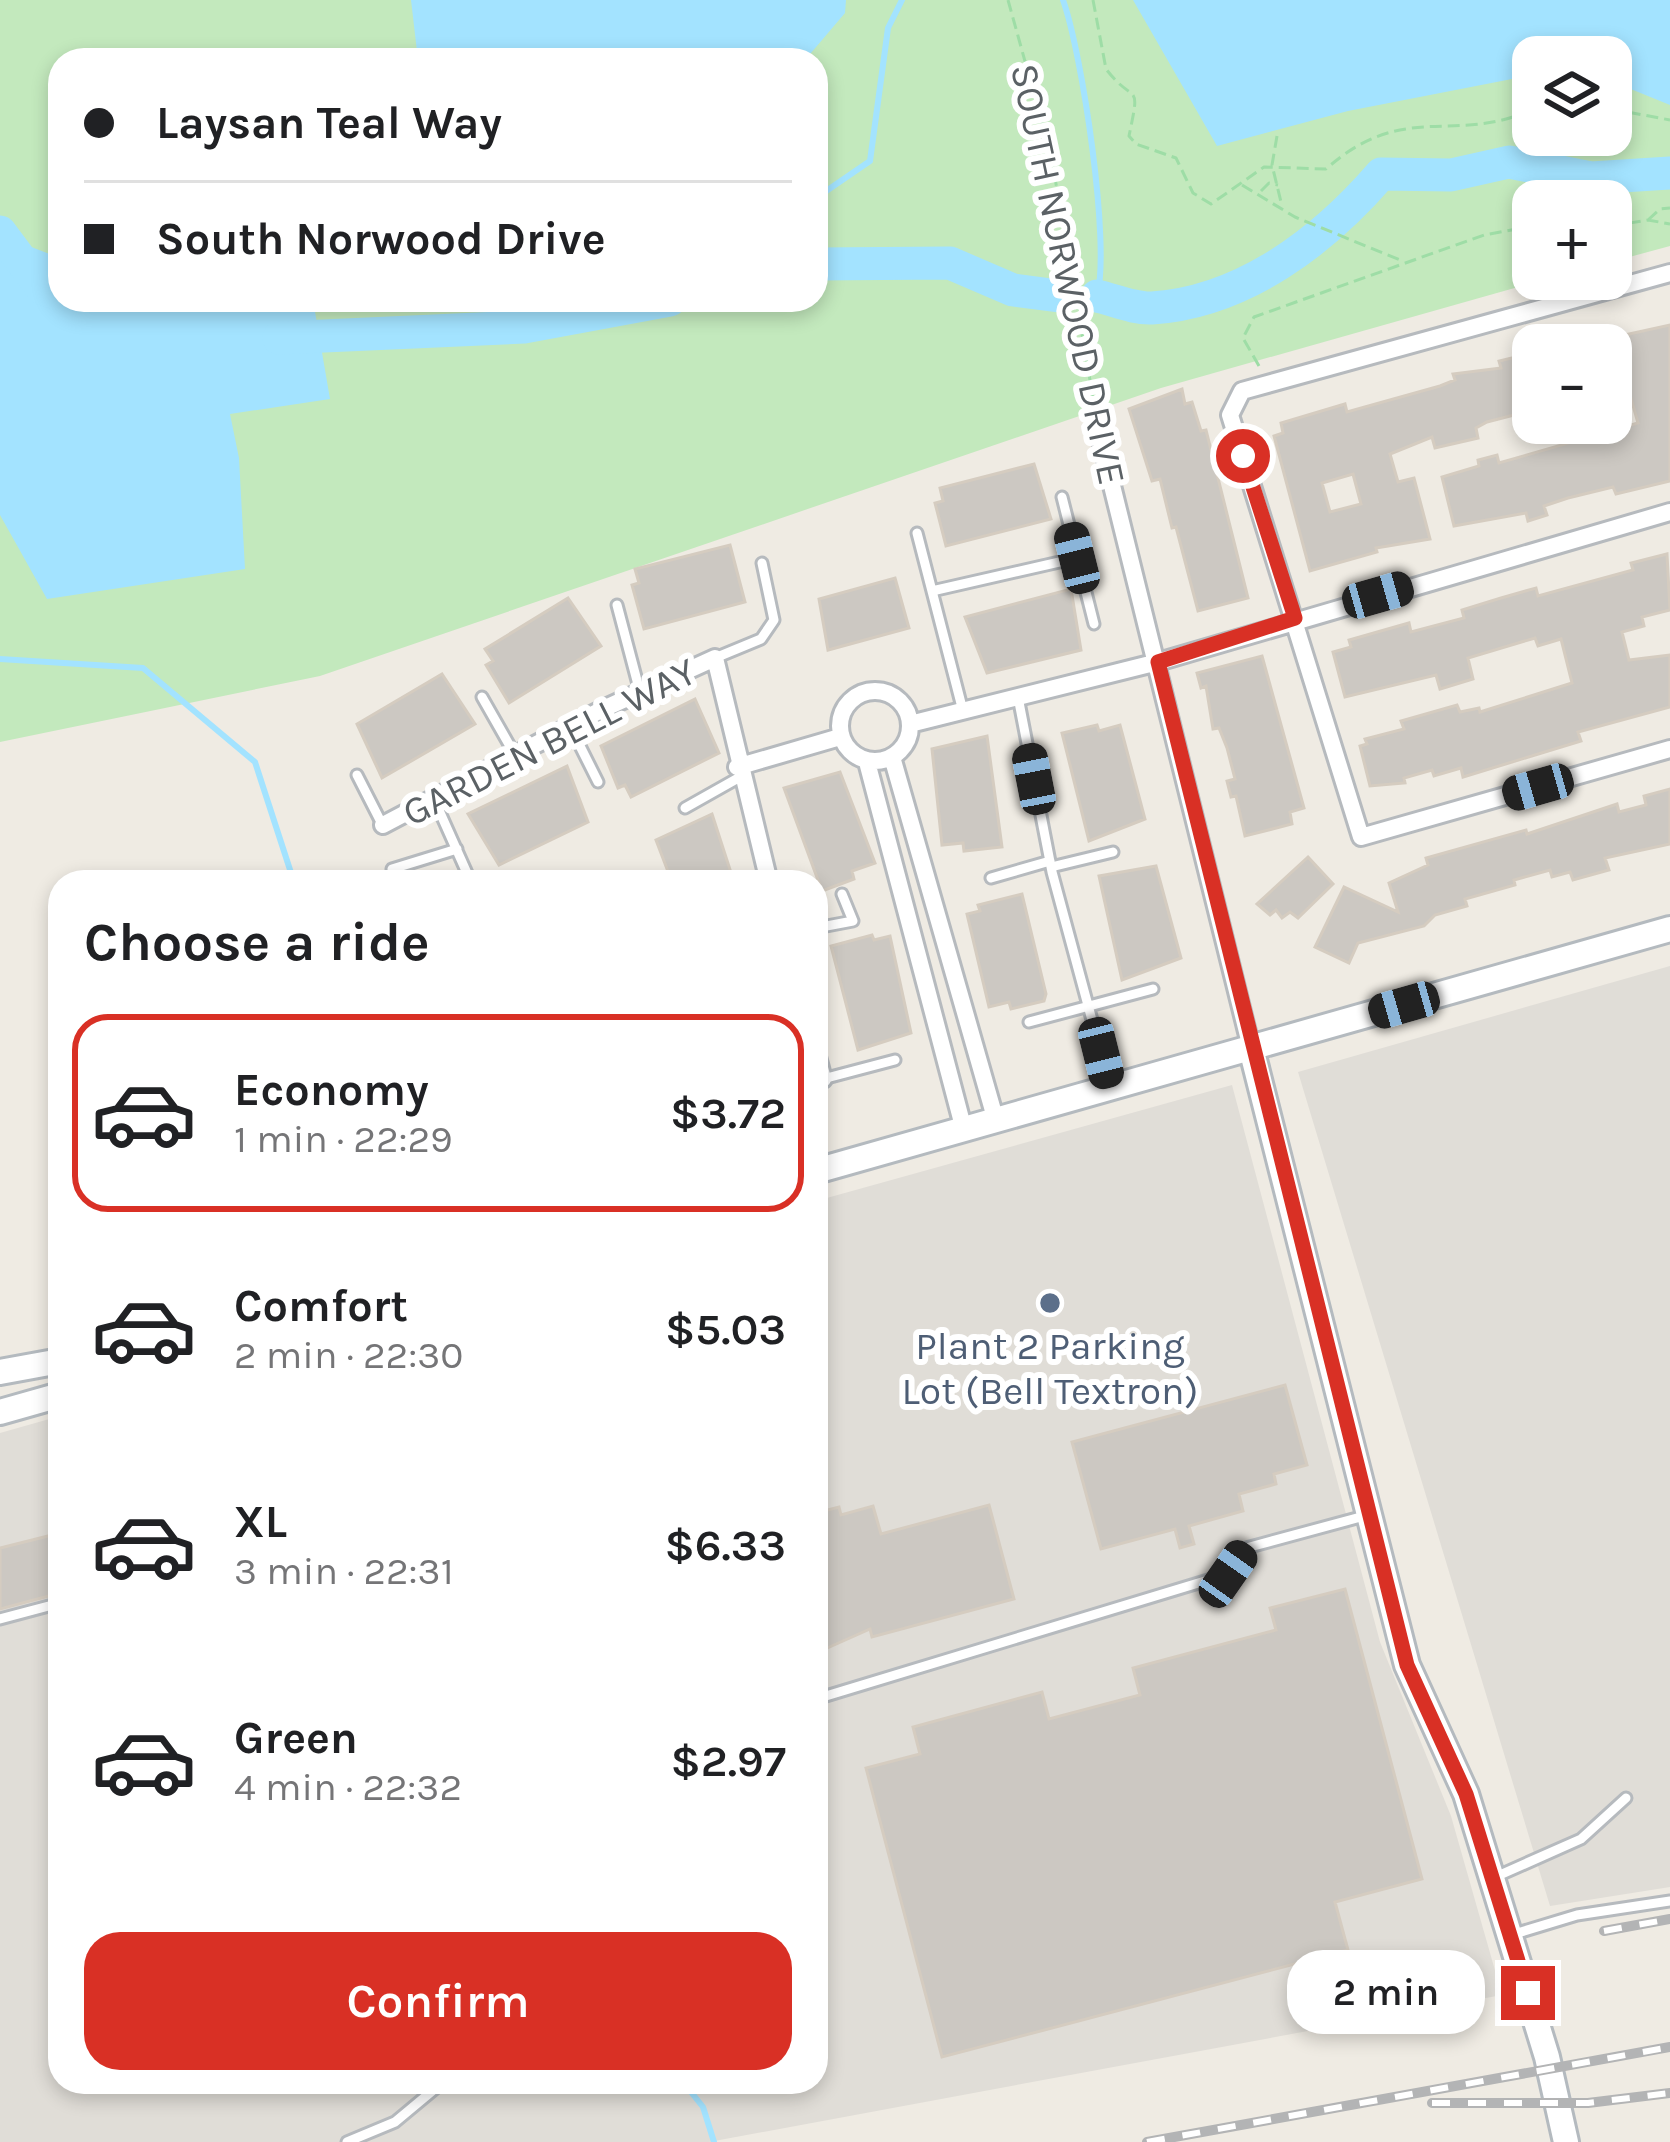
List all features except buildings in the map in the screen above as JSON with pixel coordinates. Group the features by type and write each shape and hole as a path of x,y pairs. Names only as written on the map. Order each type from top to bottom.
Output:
{"main road":[{"path":"828,1168 1670,929"},
{"name":"SOUTH NORWOOD DRIVE","path":"1251,1048 1407,1665 1466,1794 1511,1935 1566,2142"},
{"path":"0,1372 48,1362"},
{"path":"0,1412 48,1398"}],"street":[{"path":"1670,273 1242,391 1230,415 1361,837 1670,749"},
{"name":"SOUTH NORWOOD DRIVE","path":"1099,433 1251,1048"},
{"path":"910,724 1158,662 1295,618 1670,512"},
{"path":"715,658 738,772 766,870"},
{"name":"GARDEN BELL WAY","path":"383,825 570,726 715,658"},
{"path":"861,693 890,694 902,703 910,724 906,744 892,758 867,761 847,749 840,737 842,711 861,693"},
{"path":"738,772 840,737"},
{"path":"892,758 995,1121"},
{"path":"867,761 964,1130"}],"lane":[{"path":"1062,497 1094,624"},
{"path":"917,533 963,711"},
{"path":"932,591 1077,558"},
{"path":"715,658 761,639 774,620 762,563"},
{"path":"617,605 640,692"},
{"path":"482,697 515,755"},
{"path":"1018,697 1051,864 1110,1088"},
{"path":"570,726 598,782"},
{"path":"685,808 738,772"},
{"path":"357,776 383,825"},
{"path":"433,797 465,870"},
{"path":"392,869 457,849"},
{"path":"991,878 1113,852"},
{"path":"828,926 853,921 842,894"},
{"path":"1028,1022 1153,989"},
{"path":"828,1078 895,1060"},
{"path":"828,1695 1228,1574 1246,1548 1369,1515"},
{"path":"0,1618 48,1607"},
{"path":"1493,1878 1581,1838 1625,1798"},
{"path":"1511,1935 1577,1916 1670,1901"},
{"path":"347,2142 395,2122 428,2094"}],"path":[{"name":"SOUTH NORWOOD DRIVE","path":"1008,0 1051,154 1099,433"},
{"path":"1093,0 1106,69 1135,91 1129,136 1136,144 1176,158 1200,201 1211,204 1272,165 1326,169 1358,142 1384,130 1512,117"},
{"path":"1632,114 1670,120"},
{"path":"1277,136 1272,165 1280,185 1281,207"},
{"path":"1241,183 1320,226 1404,262"},
{"path":"1260,194 1269,183 1280,185"},
{"path":"1632,223 1670,208"},
{"path":"1648,220 1670,224"},
{"path":"1265,384 1243,338 1254,317 1404,262 1512,230"}],"shaded area":[{"path":"1670,966 1670,1887 1550,1906 1298,1072"},
{"path":"1232,1085 1380,1642 1451,1816 1502,1995 709,2142 0,2142 0,1433 48,1419 48,2094 828,2094 828,1198"}],"green space":[{"path":"0,0 1670,0 1670,246 1632,256 1632,180 1512,180 1512,289 1161,388 320,676 0,742"}],"water":[{"path":"411,0 846,0 845,13 815,48 417,48"},
{"path":"1133,0 1670,0 1670,105 1632,90 1632,36 1512,36 1512,79 1348,111 1217,146"},
{"path":"0,235 48,253 48,312 315,312 330,399 230,414 239,458 245,569 47,599 0,515"}],"waterway":[{"path":"828,190 870,161 888,28 902,0"},
{"path":"1063,0 1092,149 1100,236 1097,296"},
{"path":"1097,296 1152,308 1186,303 1250,281 1334,222 1381,174 1451,175 1509,162 1591,178 1670,173"},
{"path":"0,232 48,290"},
{"path":"828,264 950,263 1013,290 1059,296"},
{"path":"279,338 524,327 605,312"},
{"path":"0,659 143,668 255,762 290,870"},
{"path":"693,2094 703,2107 714,2142"}],"railway":[{"path":"1604,1931 1670,1919"},
{"path":"1147,2142 1670,2047"},
{"path":"1432,2103 1588,2103 1670,2093"}],"place":[{"name":"Plant 2 Parking Lot (Bell Textron)","path":"1050,1303"}],"route":[{"path":"1243,456 1295,618 1158,662 1407,1665 1466,1794 1528,1993"}]}
